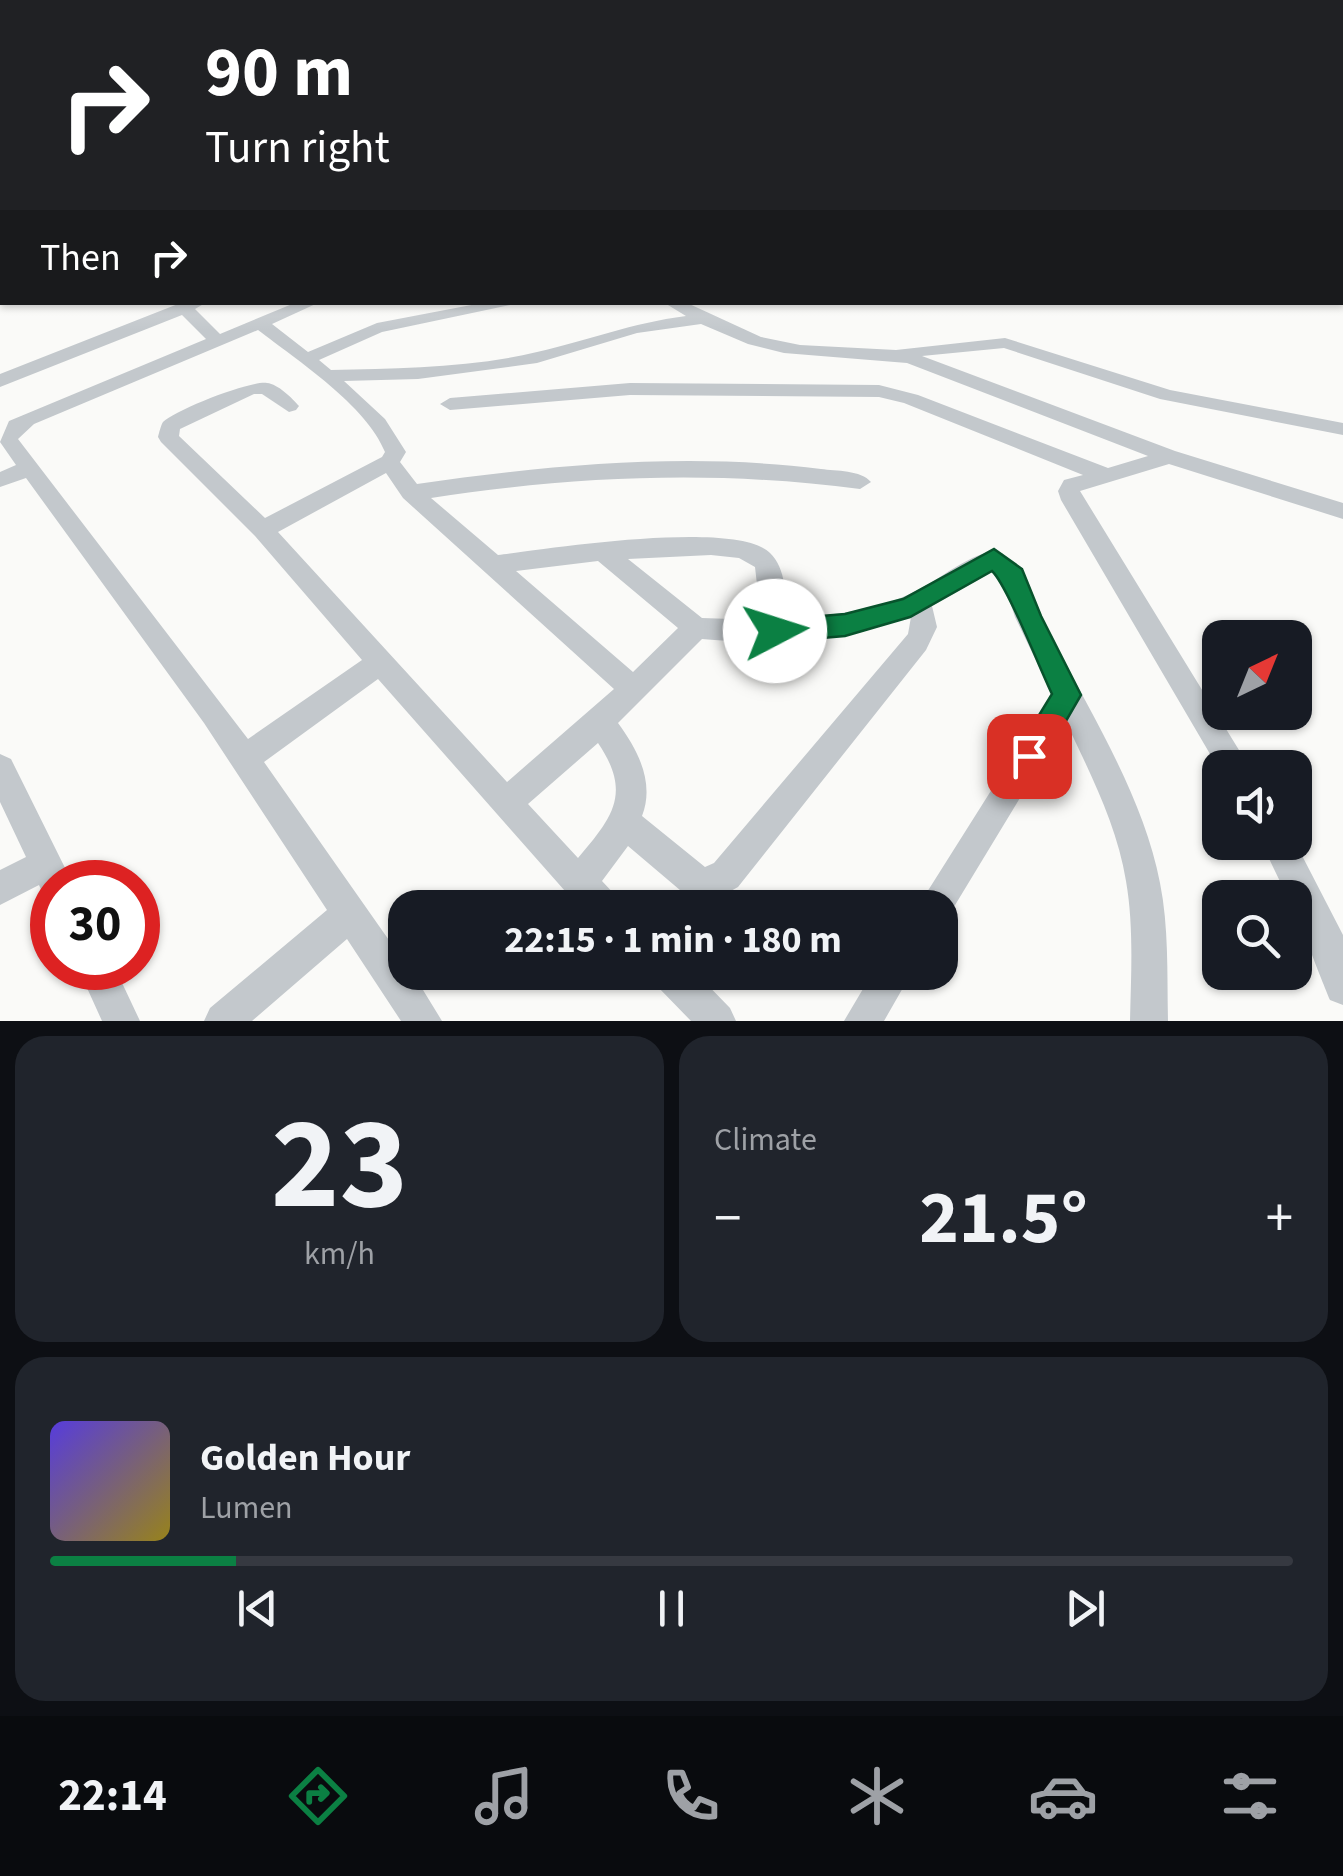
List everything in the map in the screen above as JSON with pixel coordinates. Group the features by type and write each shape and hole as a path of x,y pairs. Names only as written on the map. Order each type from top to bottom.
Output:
{"street":[{"path":"0,381 191,305 218,341"},
{"path":"305,305 16,426 8,439 245,758 424,1021"},
{"path":"306,359 376,328 500,305"},
{"path":"678,305 779,348 894,354 1005,344 1167,395 1343,428"},
{"path":"326,376 418,373 537,358 635,328 706,318"},
{"path":"262,324 389,434 396,452 389,462 263,530"},
{"path":"894,354 1024,398 1168,456 1343,511"},
{"path":"289,406 266,388 251,389 182,420 167,432 168,438 263,530 586,890"},
{"path":"450,404 630,389 879,391 1107,476"},
{"path":"1168,456 1072,484 1068,490 1223,750"},
{"path":"389,462 412,493 631,687"},
{"path":"0,480 30,468"},
{"path":"412,493 588,469 737,469 860,482"},
{"path":"495,565 603,552 691,548 757,554 769,572 775,631"},
{"path":"603,552 696,628 775,631 845,625 918,604 985,562 994,559 1004,564 1110,786 1138,860 1146,905 1149,1021"},
{"path":"627,824 699,884 713,884 726,875 917,642 926,628 926,618 918,604"},
{"path":"506,803 600,722 631,687 696,628"},
{"path":"245,758 382,662"},
{"path":"945,890 1067,695"},
{"path":"579,883 627,824 633,776 622,750 600,722"},
{"path":"0,769 44,860"},
{"path":"1287,860 1324,931 1343,987"},
{"path":"0,888 30,879"},
{"path":"224,1021 350,912"},
{"path":"106,990 121,1021"},
{"path":"687,990 717,1021"},
{"path":"864,1021 883,990"}],"route":[{"path":"775,631 845,625 910,607 994,559 1013,576 1028,617 1067,695 1029,756"}]}
